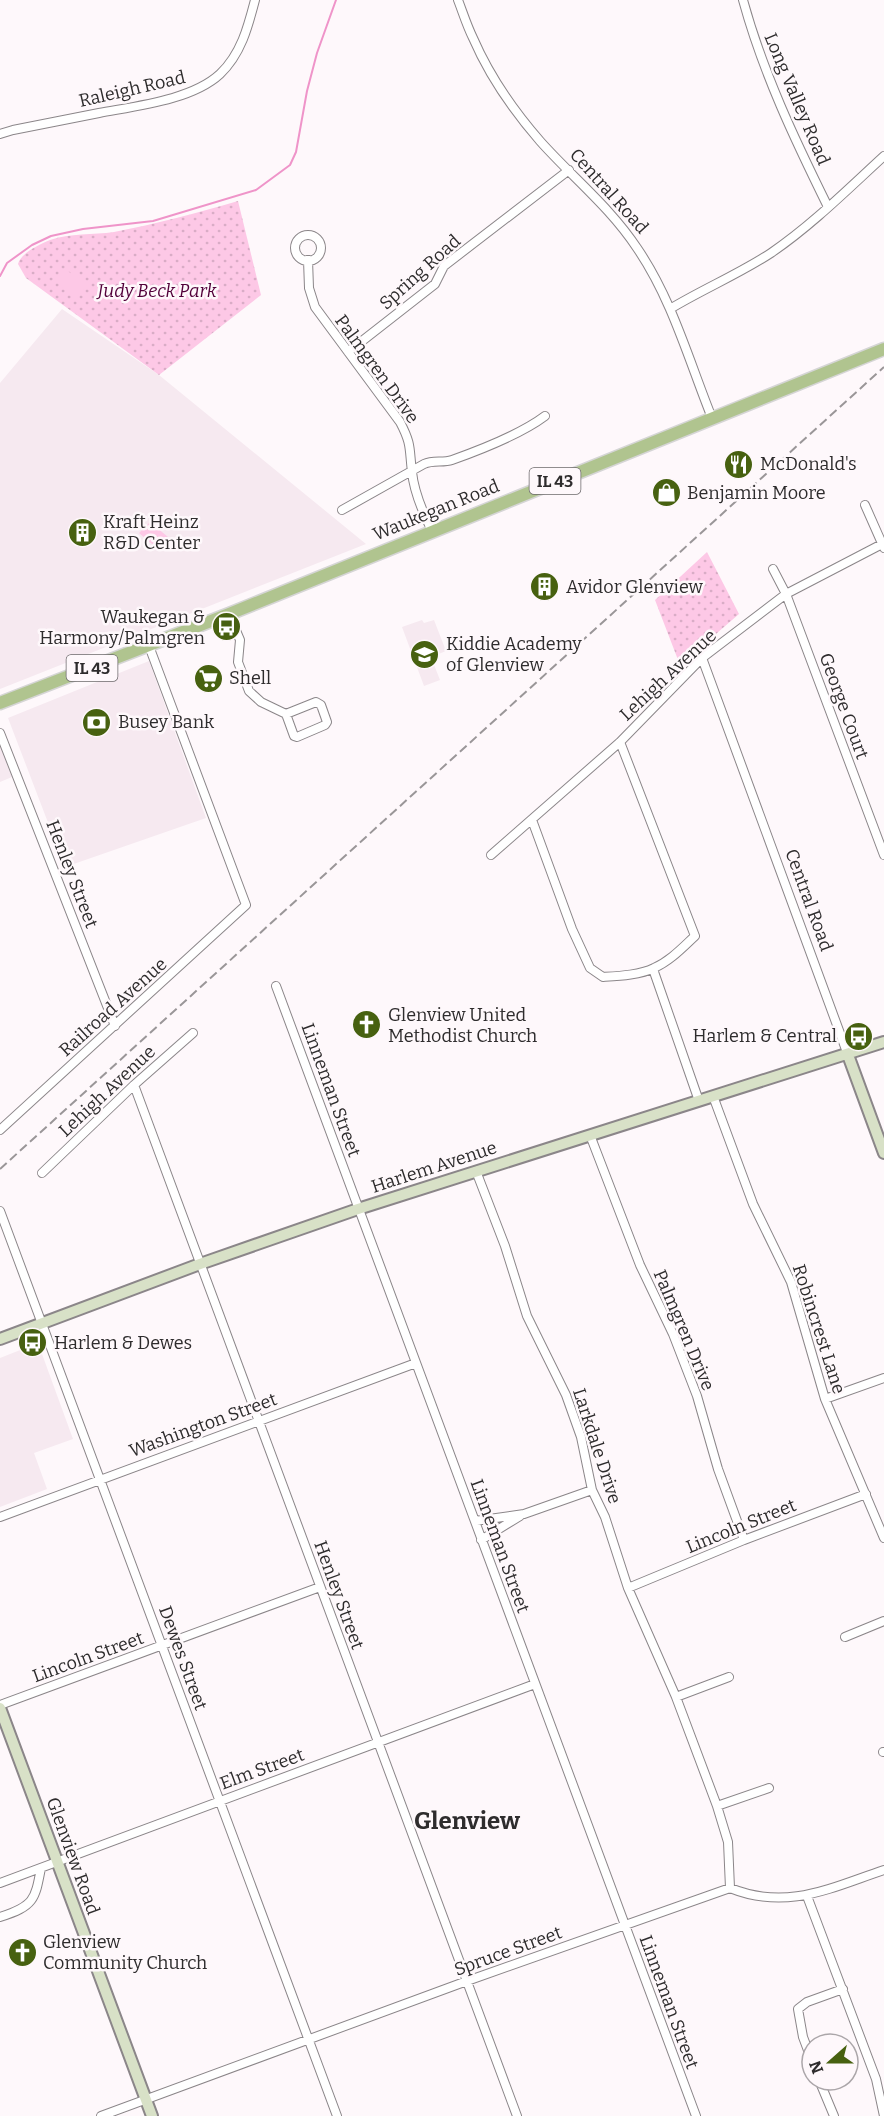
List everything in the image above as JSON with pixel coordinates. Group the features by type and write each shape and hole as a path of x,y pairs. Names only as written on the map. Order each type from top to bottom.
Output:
{"main road":[{"name":"Waukegan Road","path":"0,703 229,614 884,349"},
{"name":"Harlem Avenue","path":"0,1340 200,1264 358,1209 884,1042"},
{"name":"Central Road","path":"848,1055 884,1153"},
{"name":"Glenview Road","path":"0,1707 152,2116"}],"street":[{"name":"Raleigh Road","path":"1,133 164,100 199,88 222,73 232,61 246,33 255,0"},
{"name":"Long Valley Road","path":"743,0 774,93 828,207"},
{"name":"Central Road","path":"462,1 473,38 495,81 525,122 608,211 638,249 670,309 712,418"},
{"path":"670,309 748,268 803,230 884,156"},
{"name":"Spring Road","path":"348,352 435,284 444,266 569,170"},
{"name":"Palmgren Drive","path":"308,260 309,288 315,307 400,422 407,436 412,450 412,472 425,516 432,531"},
{"path":"342,510 430,462 449,461 532,426 545,416"},
{"path":"865,505 883,545"},
{"name":"Lehigh Avenue","path":"491,855 620,742 702,658 786,594 883,545"},
{"name":"George Court","path":"773,569 786,594 884,855"},
{"path":"229,614 240,640 238,662 249,692 261,702 286,714 294,736 297,737 327,722 321,705 316,702 286,714"},
{"name":"Railroad Avenue","path":"0,1130 246,905 149,646"},
{"name":"Central Road","path":"702,658 848,1055"},
{"name":"Henley Street","path":"0,733 115,1026"},
{"path":"532,820 572,929 590,968 603,977 653,969 673,956 695,936 620,742"},
{"path":"653,969 699,1101"},
{"name":"Linneman Street","path":"276,986 696,2116"},
{"name":"Lehigh Avenue","path":"42,1173 134,1085 194,1033"},
{"name":"Henley Street","path":"134,1085 517,2116"},
{"name":"Robincrest Lane","path":"713,1096 753,1204 791,1282 825,1399 884,1538"},
{"name":"Palmgren Drive","path":"590,1135 640,1265 673,1334 697,1396 718,1469 744,1540"},
{"name":"Larkdale Drive","path":"476,1171 505,1246 527,1316 566,1395 581,1437 592,1490 605,1517 628,1588 676,1697 717,1806 728,1842 730,1888"},
{"name":"Dewes Street","path":"0,1211 337,2116"},
{"name":"Washington Street","path":"0,1517 416,1363"},
{"path":"825,1399 884,1378"},
{"path":"475,1521 524,1514 592,1490"},
{"name":"Lincoln Street","path":"628,1588 744,1540 866,1494"},
{"path":"482,1540 524,1514"},
{"name":"Lincoln Street","path":"0,1707 320,1587"},
{"path":"845,1637 884,1621"},
{"path":"676,1697 729,1677"},
{"name":"Elm Street","path":"0,1883 535,1684"},
{"path":"717,1806 769,1788"},
{"path":"0,1917 23,1908 36,1896 41,1868"},
{"path":"730,1888 754,1895 780,1898 807,1896 884,1870"},
{"name":"Spruce Street","path":"101,2116 467,1981 730,1888"},
{"path":"807,1896 876,2079 884,2116"},
{"path":"802,2032 798,2009 807,2002 843,1989"},
{"path":"824,2092 834,2116"}],"shaded area":[{"name":"Kraft Heinz R&D Center","path":"62,309 159,375 366,544 0,689 0,383"},
{"name":"Kiddie Academy of Glenview","path":"422,620 424,623 434,620 446,651 431,657 440,680 424,686 402,627"},
{"path":"149,661 206,818 65,867 8,718"},
{"path":"0,745 12,777 0,782"},
{"path":"38,1343 73,1439 34,1453 47,1489 0,1507 0,1358"}],"green space":[{"name":"Judy Beck Park","path":"238,201 261,295 159,375 26,278 18,264 31,249 58,238 130,229"},
{"path":"65,269 87,285 77,298 55,281"},
{"path":"150,522 168,537 158,549 139,533"},
{"path":"707,552 739,614 680,665 655,600"}],"waterway":[{"path":"0,276 7,263 32,245 51,236 83,229 153,221 256,190 290,165 296,152 307,91 317,53 336,0"}],"railway":[{"path":"0,1169 884,367"}],"place":[{"name":"McDonald's","path":"739,464"},
{"name":"Benjamin Moore","path":"666,493"},
{"name":"Kraft Heinz R&D Center","path":"82,532"},
{"name":"Avidor Glenview","path":"545,587"},
{"name":"Waukegan & Harmony/Palmgren","path":"226,627"},
{"name":"Kiddie Academy of Glenview","path":"425,654"},
{"name":"Shell","path":"208,678"},
{"name":"Busey Bank","path":"97,722"},
{"name":"Glenview United Methodist Church","path":"367,1025"},
{"name":"Harlem & Central","path":"858,1036"},
{"name":"Harlem & Dewes","path":"33,1343"},
{"name":"Glenview Community Church","path":"22,1952"}],"district":[{"name":"Glenview","path":"467,1821"}]}
